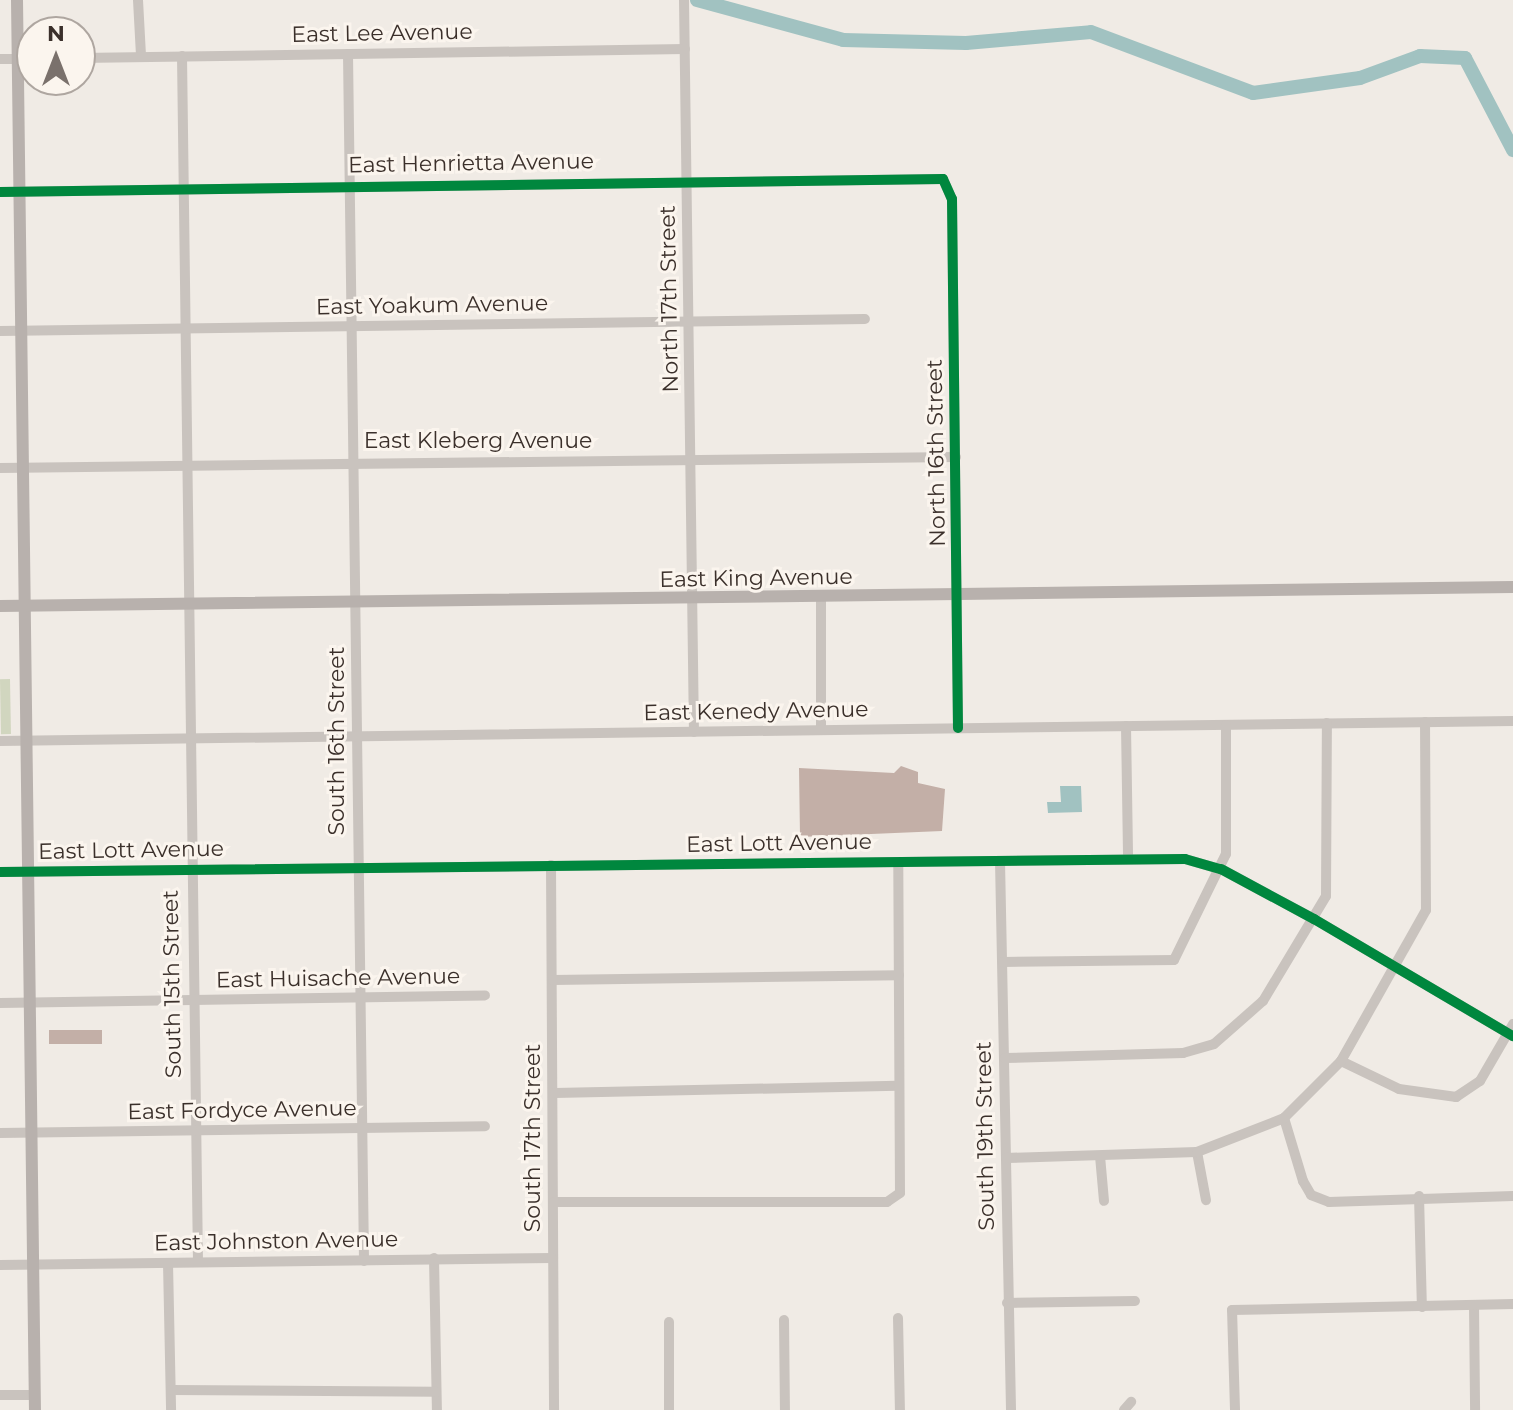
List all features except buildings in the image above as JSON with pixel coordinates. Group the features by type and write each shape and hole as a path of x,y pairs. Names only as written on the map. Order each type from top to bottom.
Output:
{"main road":[{"path":"19,96 35,1410"},
{"name":"East King Avenue","path":"0,606 1513,587"}],"street":[{"path":"138,0 141,56"},
{"name":"North 17th Street","path":"684,0 692,598"},
{"name":"East Lee Avenue","path":"96,57 685,49"},
{"path":"348,54 354,461"},
{"name":"South 15th Street","path":"182,56 189,870 198,1262"},
{"name":"East Henrietta Avenue","path":"0,192 183,186 687,179 943,179"},
{"name":"North 16th Street","path":"943,179 952,199 959,596 958,728"},
{"name":"East Yoakum Avenue","path":"0,331 865,319"},
{"name":"East Kleberg Avenue","path":"0,468 354,461 956,457"},
{"name":"South 16th Street","path":"354,461 364,1261"},
{"path":"821,597 821,730"},
{"path":"692,598 694,732"},
{"name":"East Kenedy Avenue","path":"0,741 1513,721"},
{"path":"1006,1158 1197,1152 1284,1118 1341,1061 1396,971 1426,910 1425,722"},
{"path":"1005,1058 1156,1056 1214,1044 1263,1001 1314,919 1329,873 1327,723"},
{"path":"1003,962 1174,960 1221,869 1228,837 1226,725"},
{"path":"1126,726 1128,857"},
{"name":"East Lott Avenue","path":"0,872 1128,857 1221,869 1314,919 1396,971 1511,1031"},
{"name":"South 19th Street","path":"1000,861 1011,1410"},
{"path":"554,1202 887,1202 900,1193 898,862"},
{"name":"South 17th Street","path":"551,865 555,1093 552,1258 554,1410"},
{"path":"553,980 899,975"},
{"name":"East Huisache Avenue","path":"0,1003 360,1000 485,995"},
{"path":"1341,1061 1399,1089 1456,1097 1480,1081 1511,1031"},
{"path":"555,1093 897,1086"},
{"path":"1284,1118 1311,1195 1329,1202 1419,1196 1513,1196"},
{"name":"East Fordyce Avenue","path":"0,1133 485,1126"},
{"path":"1197,1152 1206,1200"},
{"path":"1100,1156 1104,1201"},
{"path":"1419,1196 1422,1307"},
{"path":"434,1258 437,1410"},
{"name":"East Johnston Avenue","path":"0,1265 552,1258"},
{"path":"168,1263 171,1410"},
{"path":"1007,1303 1135,1301"},
{"path":"1235,1410 1232,1310 1513,1304"},
{"path":"1474,1306 1475,1410"},
{"path":"898,1318 900,1410"},
{"path":"784,1320 785,1410"},
{"path":"669,1322 669,1410"},
{"path":"171,1390 436,1392"},
{"path":"0,1395 35,1395"}],"green space":[{"path":"0,679 10,679 11,734 1,734"}],"water":[{"path":"1060,786 1081,786 1082,812 1048,813 1047,802 1061,802"}],"waterway":[{"path":"697,0 843,40 966,43 1091,32 1253,93 1360,78 1420,56 1465,58 1513,150"}],"cycle path":[{"path":"0,192 943,179 952,199 958,728"},
{"path":"0,872 1185,859 1221,869 1314,919 1513,1036"}]}
